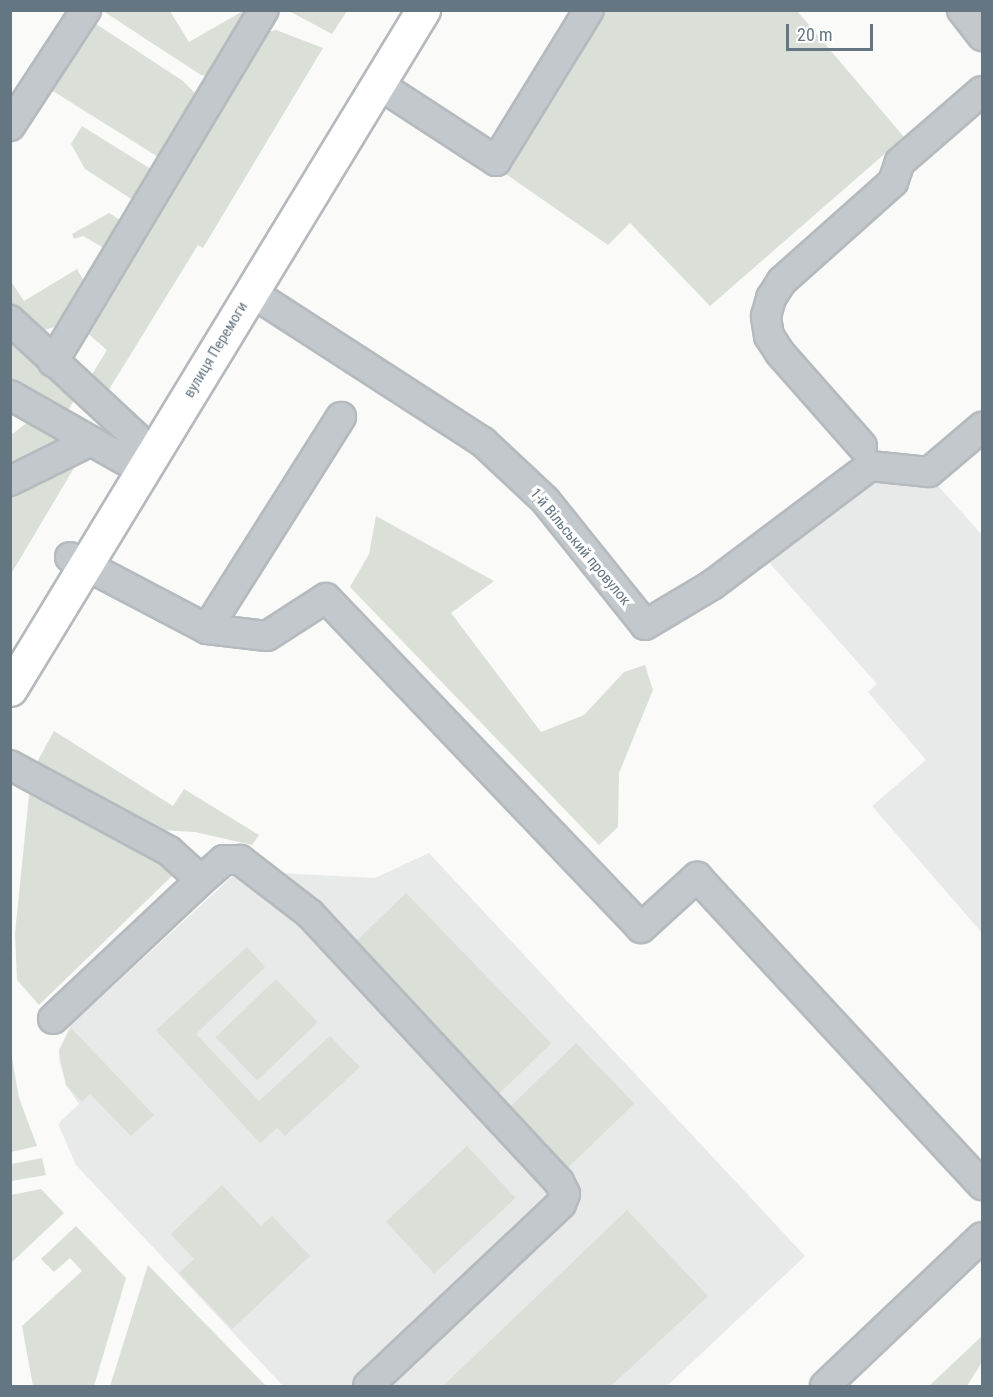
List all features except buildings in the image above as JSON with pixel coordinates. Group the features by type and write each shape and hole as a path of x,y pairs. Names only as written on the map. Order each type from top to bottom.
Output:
{"main road":[{"name":"вулиця Перемоги","path":"10,689 79,561 133,451 398,10"},
{"name":"вулиця Перемоги","path":"10,651 79,561 250,292 423,10"}],"street":[{"path":"10,126 86,10"},
{"path":"53,362 264,10"},
{"path":"378,84 496,161 589,10"},
{"path":"962,10 982,36"},
{"path":"862,446 780,354 770,336 766,316 771,298 782,280 893,182 900,162 982,91"},
{"name":"1-й Вільський провулок","path":"250,292 483,442 545,500 645,625 712,585 848,486 870,466 929,472 982,427"},
{"path":"10,320 53,362 133,451"},
{"path":"10,395 90,441 133,451"},
{"path":"207,629 341,417"},
{"path":"10,481 90,441"},
{"path":"79,561 207,629 267,636 326,598 641,928 697,876 982,1185"},
{"path":"10,765 169,851 201,880"},
{"path":"52,1019 224,860 240,860 310,914 559,1182 565,1194 561,1204 368,1386"},
{"path":"825,1386 982,1237"}],"shaded area":[{"path":"103,11 170,11 189,42 243,11 254,11 214,73 208,76 201,75"},
{"path":"289,11 347,11 332,34"},
{"path":"606,11 797,11 904,137 710,306 630,223 608,245 506,174"},
{"path":"90,20 183,81 197,95 163,160 48,88"},
{"path":"276,30 323,48 203,248 198,245 105,396 86,384 107,350 86,332 267,32"},
{"path":"82,126 154,171 139,204 85,169 71,144"},
{"path":"109,213 128,225 111,252 83,236 74,239 72,234"},
{"path":"77,269 89,290 62,325 40,331 11,308 10,280 24,301"},
{"path":"10,333 77,395 66,414 11,381"},
{"path":"28,422 58,435 54,448 11,467 11,435"},
{"path":"69,463 74,468 11,574 11,496"},
{"path":"875,476 934,481 982,535 982,933 872,806 926,760 868,692 877,684 767,560"},
{"path":"376,516 494,581 451,613 541,732 584,715 624,672 645,665 653,690 619,773 618,827 599,845 350,587 369,554"},
{"path":"54,731 173,806 184,789 259,835 252,845 195,832 145,829 36,764"},
{"path":"30,786 164,856 174,874 39,1005 17,980 15,933"},
{"path":"429,853 805,1256 667,1386 283,1386 76,1165 58,1124 79,1104 66,1085 59,1060 59,1050 70,1026 238,871 375,878"},
{"path":"406,893 551,1043 496,1097 351,946"},
{"path":"247,947 265,967 196,1034 259,1101 330,1036 360,1067 285,1136 277,1128 260,1143 156,1030"},
{"path":"276,979 318,1022 257,1081 216,1037"},
{"path":"71,1028 154,1115 131,1136 90,1094 82,1102 66,1085 59,1050"},
{"path":"576,1043 634,1103 564,1172 506,1111"},
{"path":"11,1052 19,1098 37,1146 11,1152"},
{"path":"467,1146 515,1198 434,1274 386,1222"},
{"path":"42,1158 46,1175 11,1181 11,1164"},
{"path":"222,1185 261,1226 272,1216 310,1256 232,1329 179,1273 194,1259 171,1234"},
{"path":"41,1189 64,1213 11,1263 11,1195"},
{"path":"627,1210 708,1296 611,1386 443,1386"},
{"path":"76,1226 126,1278 94,1386 33,1386 22,1326 82,1271 70,1258 54,1272 41,1259"},
{"path":"148,1265 266,1386 110,1386"},
{"path":"982,1336 982,1362 967,1386 929,1386"}]}
